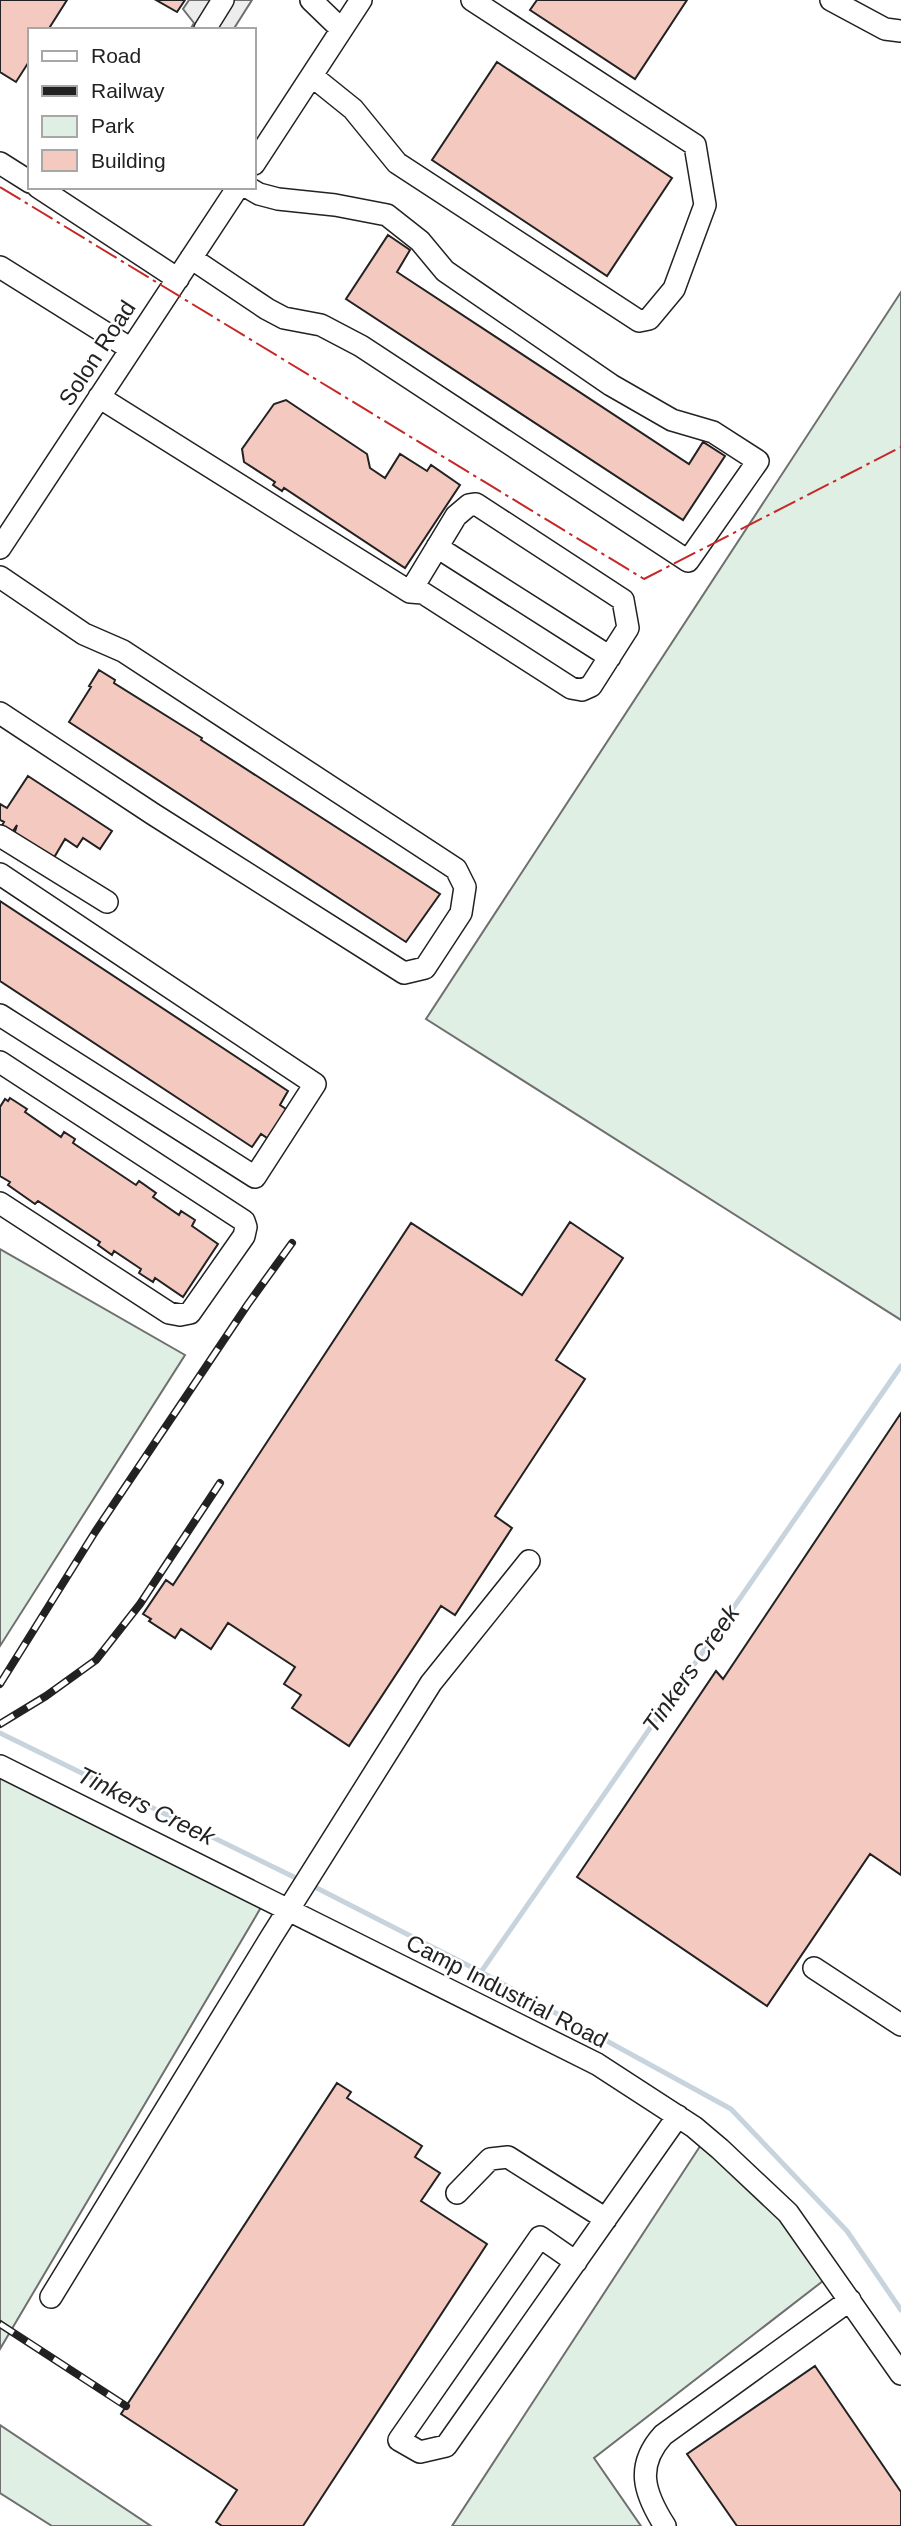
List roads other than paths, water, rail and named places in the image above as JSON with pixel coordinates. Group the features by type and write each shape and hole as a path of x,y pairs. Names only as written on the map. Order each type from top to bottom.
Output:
{"street":[{"path":"206,28 223,0"},
{"path":"311,0 341,29"},
{"path":"256,161 360,0"},
{"path":"312,76 353,110 397,163 595,294 639,321 649,319 674,289 705,205 695,145 472,0"},
{"path":"831,0 884,29 901,31"},
{"path":"0,163 28,181"},
{"path":"40,189 178,279"},
{"name":"Solon Road","path":"0,548 238,189"},
{"path":"191,258 284,318 321,325 361,346 688,561 758,461 713,432 672,420 611,385 445,271 420,242 387,215 335,205 268,197 250,189"},
{"path":"0,267 131,349"},
{"path":"99,397 410,592 424,593 577,690 591,686 628,628 624,600 482,506 469,505 461,510 410,592"},
{"path":"437,547 610,657"},
{"path":"0,577 84,634 123,651 456,869 465,887 461,913 425,968 404,974 164,822 0,713"},
{"path":"0,836 107,902"},
{"path":"0,874 315,1084 255,1177 0,1015"},
{"path":"0,1062 244,1221 246,1227 244,1236 190,1313 180,1315 169,1313 0,1203"},
{"path":"51,2297 288,1910 431,1683 529,1561"},
{"name":"Camp Industrial Road","path":"0,1766 597,2064 678,2116 720,2148 788,2213 901,2374"},
{"path":"814,1968 901,2025"},
{"path":"576,2262 540,2237 399,2440 419,2452 446,2446 576,2262 678,2116"},
{"path":"457,2193 490,2160 508,2157 606,2219"},
{"path":"665,2526 654,2508 645,2481 645,2462 652,2447 663,2435 850,2300"}],"waterway":[{"name":"Tinkers Creek","path":"481,1972 901,1366"},
{"name":"Tinkers Creek","path":"0,1733 300,1880"},
{"name":"Tinkers Creek","path":"309,1884 481,1972 731,2109 847,2231 901,2310"}],"railway":[{"path":"0,1684 95,1532 292,1243"},
{"path":"0,1724 46,1696 96,1660 140,1604 220,1483"},
{"path":"0,2324 126,2406"}]}
